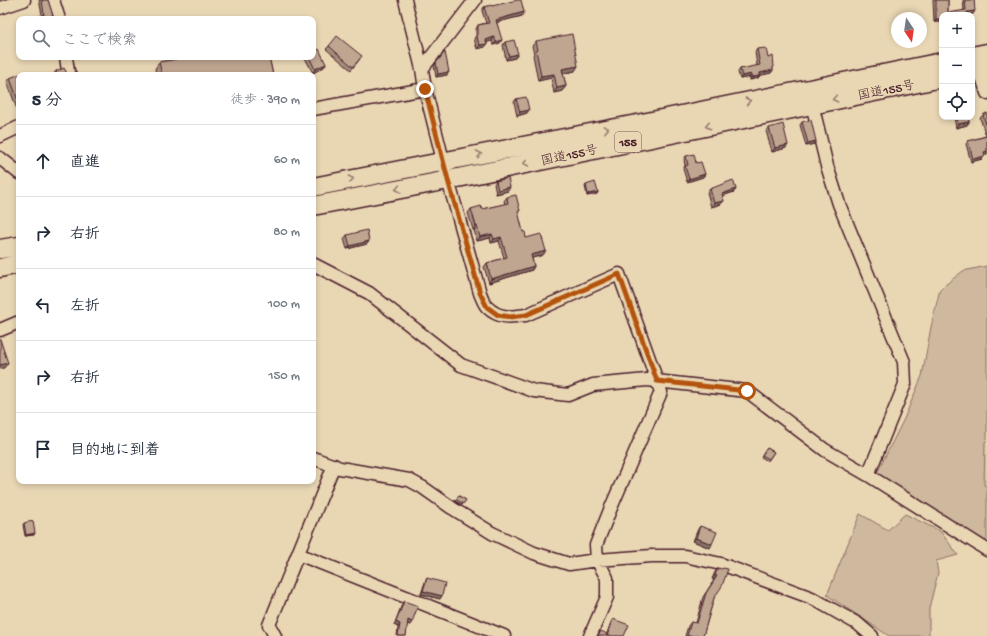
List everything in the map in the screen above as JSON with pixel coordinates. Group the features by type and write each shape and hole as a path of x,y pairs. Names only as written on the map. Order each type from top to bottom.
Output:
{"highway":[{"path":"978,67 987,53"},
{"name":"国道155号","path":"316,185 649,121 939,63"},
{"name":"国道155号","path":"316,205 448,180 939,79"},
{"path":"0,250 16,247"},
{"path":"0,268 16,265"}],"street":[{"path":"0,8 24,0"},
{"path":"53,0 58,16"},
{"path":"405,0 422,69 425,89 448,180 480,293 487,307 498,315 510,317 526,315 619,274 662,392 596,545 598,560 607,578 607,597 590,636"},
{"path":"422,69 475,0"},
{"path":"66,60 68,72"},
{"path":"978,67 987,93"},
{"path":"316,108 425,89"},
{"path":"812,104 827,166 839,204 904,362 905,384 868,475"},
{"path":"0,136 16,128"},
{"path":"0,158 16,171"},
{"path":"316,266 369,293 461,365 534,391 568,395 593,385 647,380 747,391 825,450 868,475 987,550"},
{"path":"0,330 16,323"},
{"path":"316,459 340,468 409,480 492,533 534,553 569,564 652,556 685,556 721,564 812,598 858,624 872,636"},
{"path":"275,636 269,625 334,465"},
{"path":"298,554 504,636"}],"shaded area":[{"path":"987,266 987,439 985,442 984,485 987,487 987,540 984,543 875,477 904,419 922,376 940,289 963,271"},
{"path":"987,439 987,487 984,485 985,442"},
{"path":"860,514 888,530 905,514 940,531 958,555 936,561 938,573 929,608 929,636 889,636 827,595"}],"building":[{"path":"42,0 48,0 53,16 40,16 44,15"},
{"path":"521,0 524,12 496,20 502,40 496,42 494,37 486,40 487,44 480,45 477,35 478,25 489,23 484,7"},
{"path":"936,0 948,0 948,12 939,12 939,19 936,19"},
{"path":"965,0 974,0 975,11 954,12 966,10"},
{"path":"572,34 578,66 562,69 566,86 557,88 554,74 541,76 536,50 538,50 536,41"},
{"path":"337,36 362,56 353,67 329,46"},
{"path":"514,40 518,54 509,56 505,42"},
{"path":"766,48 768,58 773,56 773,70 760,73 760,76 752,77 752,74 742,76 740,69 760,65 757,49"},
{"path":"319,49 326,64 315,69 310,60 316,60 316,50"},
{"path":"445,52 449,72 438,74 436,63"},
{"path":"171,60 270,60 272,72 161,72 159,62"},
{"path":"64,68 66,72 56,72"},
{"path":"16,76 16,95 10,78"},
{"path":"526,97 529,110 520,112 516,99"},
{"path":"987,113 987,127 983,115"},
{"path":"811,120 816,141 808,143 802,122"},
{"path":"957,120 969,120 969,122 958,124"},
{"path":"783,124 788,145 775,148 769,128"},
{"path":"987,136 987,151 984,152 985,156 973,159 968,141"},
{"path":"694,154 696,163 701,162 705,174 689,179 685,166 688,165 686,156"},
{"path":"508,178 510,187 498,190 496,181"},
{"path":"733,180 736,189 722,194 724,201 714,203 710,189"},
{"path":"595,182 598,192 588,194 586,185"},
{"path":"516,195 520,211 518,211 526,238 541,234 546,251 531,255 534,266 491,279 487,263 507,257 501,237 494,239 492,234 480,237 471,209 481,206 482,209 508,203 507,197"},
{"path":"367,230 369,241 350,246 347,235"},
{"path":"0,339 8,363 0,365"},
{"path":"767,448 774,452 769,459 762,455"},
{"path":"459,496 466,500 463,504 456,499"},
{"path":"33,521 35,533 26,535 24,523"},
{"path":"700,526 717,532 712,544 696,538"},
{"path":"718,568 728,569 722,586 714,598 703,636 687,636 691,622 697,623 706,593 717,576 715,575"},
{"path":"427,578 445,583 442,596 423,591"},
{"path":"404,601 418,606 412,622 408,620 406,636 398,636 400,624 396,622"},
{"path":"613,619 629,625 624,636 607,636"},
{"path":"601,631 607,634 606,636 598,636"}],"route":[{"path":"425,89 448,180 480,293 487,307 498,315 510,317 526,315 619,274 657,381 747,391"}]}
